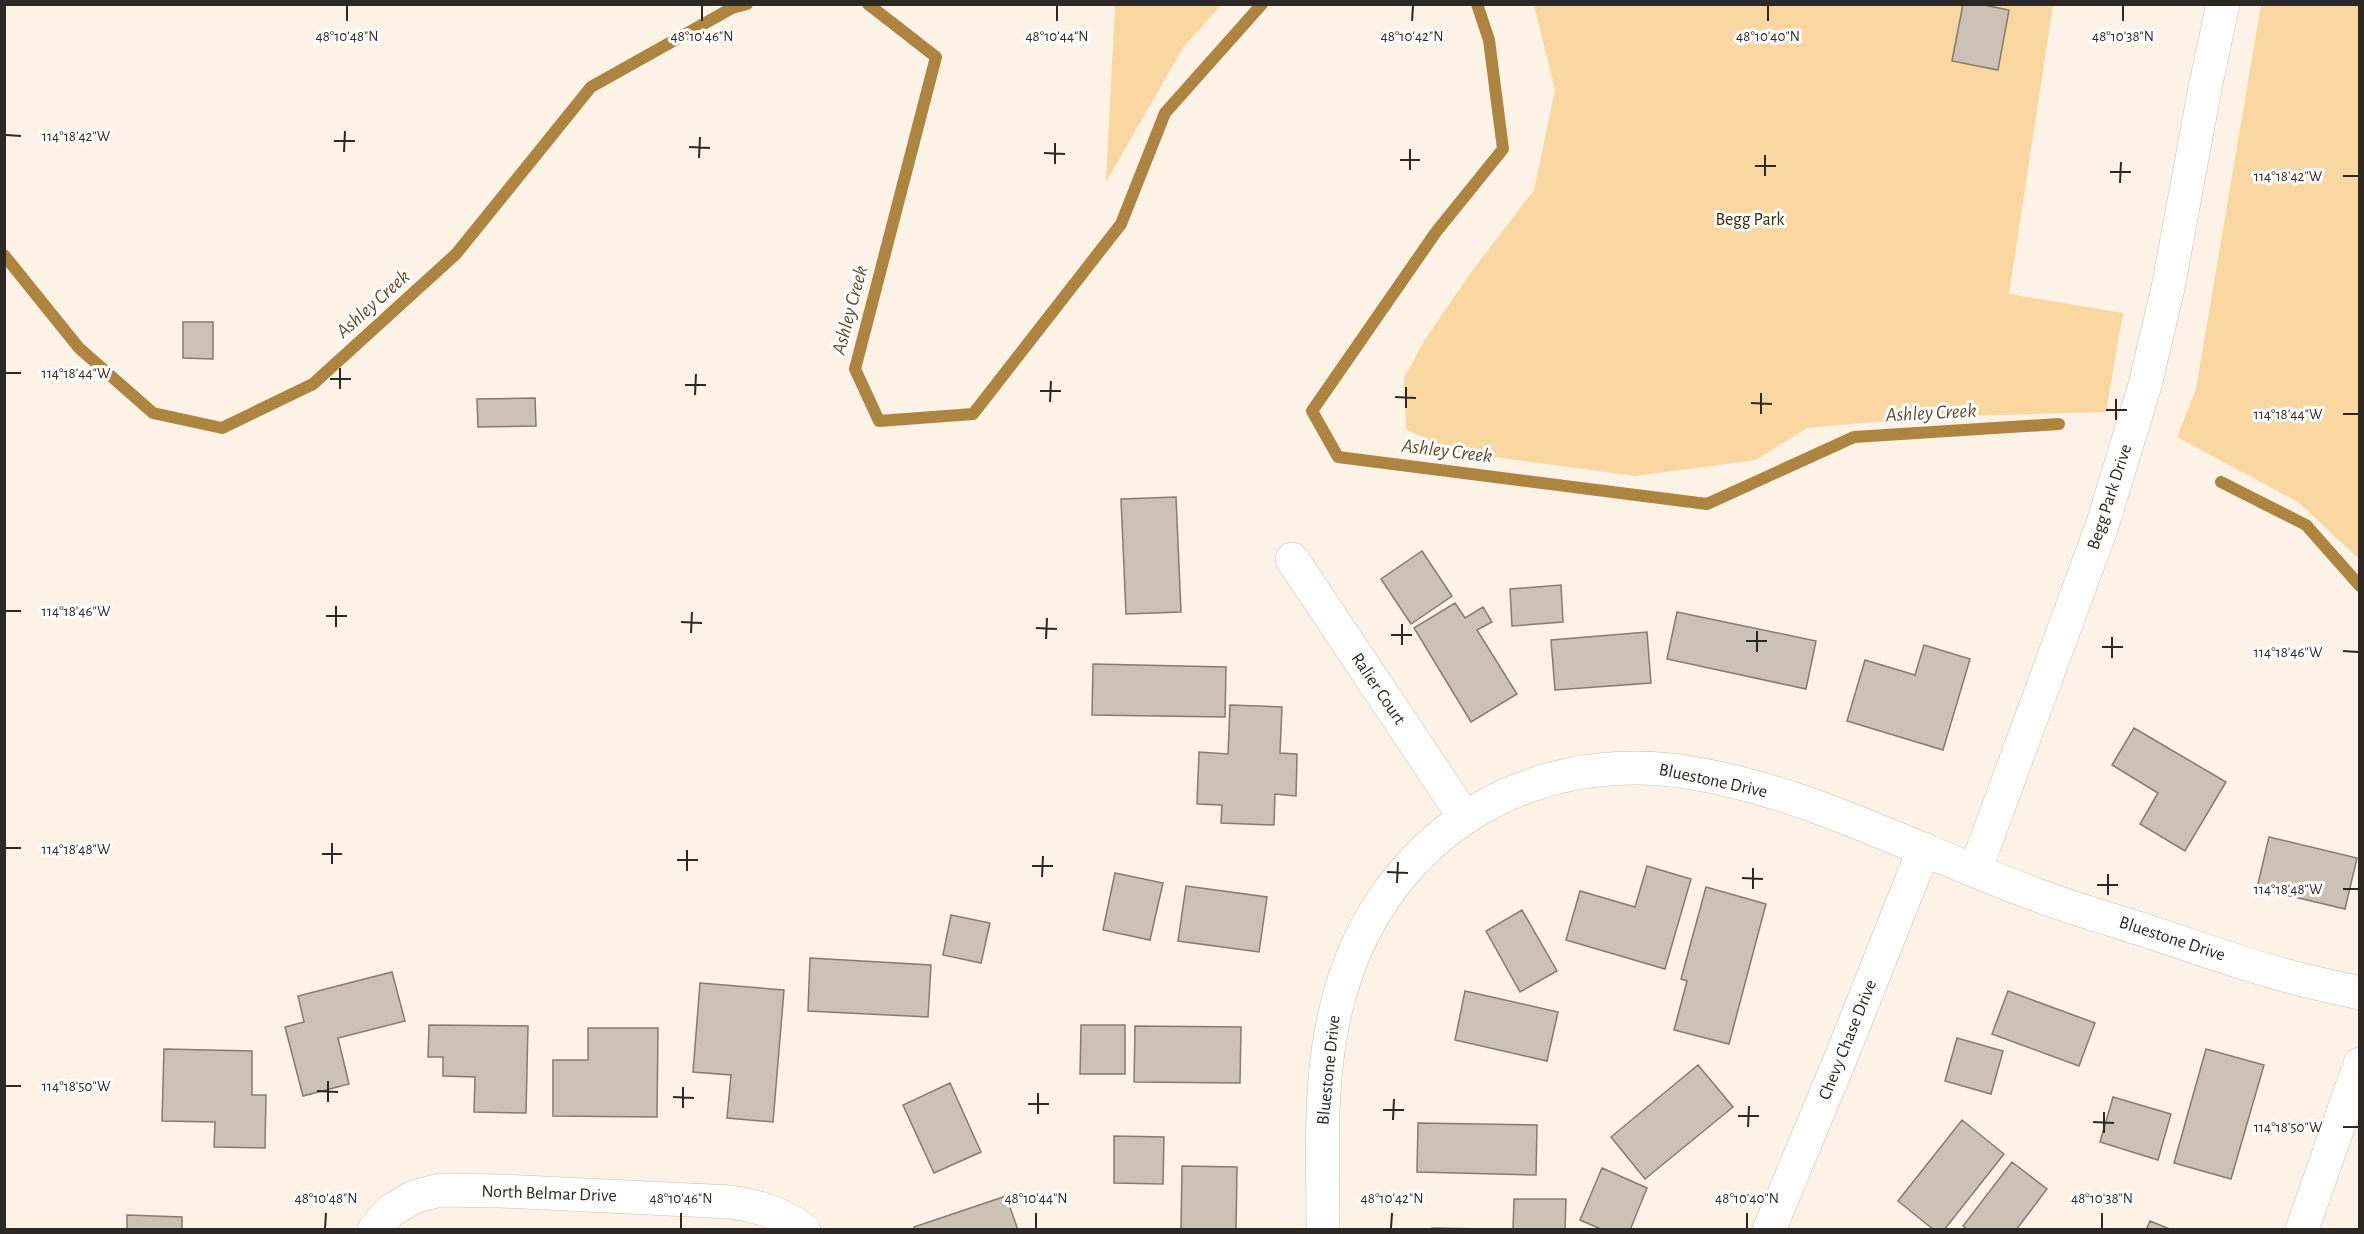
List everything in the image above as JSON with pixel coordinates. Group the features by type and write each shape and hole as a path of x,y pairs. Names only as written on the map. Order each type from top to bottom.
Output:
{"street":[{"name":"Begg Park Drive","path":"1975,871 2102,526 2145,385 2168,288 2223,4"},
{"name":"Ralier Court","path":"1292,560 1465,818"},
{"name":"Bluestone Drive","path":"1323,1230 1322,1124 1329,1046 1346,971 1360,937 1379,904 1401,875 1426,849 1465,818 1512,791 1545,779 1580,771 1652,768 1689,772 1761,789 1861,824 2037,895 2284,975 2360,993"},
{"name":"Chevy Chase Drive","path":"1769,1230 1924,849"},
{"path":"2302,1230 2360,1064"},
{"name":"North Belmar Drive","path":"374,1230 390,1211 414,1197 440,1190 731,1202 761,1207 787,1218 804,1230"}],"green space":[{"path":"1115,5 1221,5 1183,48 1106,182"},
{"name":"Begg Park","path":"1534,5 2053,5 2009,294 2123,313 2106,412 1930,417 1807,428 1756,460 1635,476 1450,451 1406,429 1404,378 1426,338 1472,271 1534,190 1555,90"},
{"path":"2261,5 2359,5 2359,559 2298,502 2177,437 2196,389"}],"building":[{"path":"1963,4 1979,4 2009,10 1998,70 1952,61"},
{"path":"183,322 213,322 213,359 183,358"},
{"path":"535,398 536,426 478,427 477,399"},
{"path":"1176,497 1181,612 1126,614 1121,499"},
{"path":"1422,551 1452,596 1411,624 1381,579"},
{"path":"1561,585 1563,622 1512,626 1510,589"},
{"path":"1455,603 1465,618 1483,607 1492,622 1477,630 1517,694 1471,722 1414,628"},
{"path":"1677,612 1816,641 1806,689 1667,659"},
{"path":"1647,632 1651,683 1555,690 1551,640"},
{"path":"1924,645 1970,659 1943,750 1847,721 1865,660 1915,675"},
{"path":"1093,664 1226,667 1225,717 1092,715"},
{"path":"1230,705 1282,707 1280,753 1297,754 1296,796 1275,794 1274,825 1221,823 1222,805 1197,804 1199,752 1228,754"},
{"path":"2134,728 2226,782 2185,851 2140,824 2158,793 2112,765"},
{"path":"2269,837 2357,858 2345,909 2257,888"},
{"path":"1647,866 1691,879 1665,969 1566,940 1580,891 1635,907"},
{"path":"1115,873 1163,883 1150,940 1103,930"},
{"path":"1186,886 1267,897 1259,952 1178,941"},
{"path":"1706,887 1766,904 1729,1044 1674,1030 1687,981 1681,979"},
{"path":"1522,910 1557,971 1520,992 1486,931"},
{"path":"951,915 990,923 981,963 943,955"},
{"path":"810,958 931,965 928,1017 808,1011"},
{"path":"392,972 405,1021 338,1038 349,1084 303,1096 285,1027 304,1022 298,996"},
{"path":"700,983 784,990 773,1122 727,1118 731,1075 693,1072"},
{"path":"1465,991 1558,1012 1547,1061 1455,1040"},
{"path":"2008,991 2095,1023 2079,1066 1992,1034"},
{"path":"429,1025 528,1026 526,1113 474,1112 475,1077 443,1076 443,1057 428,1057"},
{"path":"1081,1025 1125,1025 1125,1074 1080,1074"},
{"path":"1135,1026 1241,1027 1240,1083 1134,1082"},
{"path":"588,1028 658,1028 657,1117 553,1116 553,1060 588,1060"},
{"path":"1957,1038 2003,1051 1991,1094 1945,1081"},
{"path":"164,1049 252,1051 252,1095 266,1095 265,1148 214,1147 215,1122 162,1121"},
{"path":"2206,1049 2264,1065 2231,1179 2174,1163"},
{"path":"1698,1065 1733,1107 1645,1179 1611,1137"},
{"path":"950,1083 981,1152 934,1173 903,1105"},
{"path":"2113,1097 2171,1114 2158,1160 2100,1142"},
{"path":"1962,1120 2004,1154 1944,1230 1934,1230 1898,1201"},
{"path":"1418,1123 1537,1125 1536,1175 1417,1172"},
{"path":"1114,1136 1164,1137 1163,1184 1114,1183"},
{"path":"2012,1162 2047,1189 2016,1230 1968,1230 1963,1226"},
{"path":"1182,1166 1237,1167 1236,1230 1181,1230"},
{"path":"1602,1168 1647,1188 1630,1230 1603,1230 1580,1220"},
{"path":"1006,1196 1018,1230 915,1230 914,1227"},
{"path":"1514,1199 1566,1199 1565,1230 1513,1230"},
{"path":"127,1215 182,1217 182,1230 127,1230"},
{"path":"2150,1221 2172,1230 2146,1230"},
{"path":"1432,1228 1482,1229 1482,1230 1432,1230"}],"waterway":[{"name":"Ashley Creek","path":"4,255 79,348 153,413 222,428 313,384 456,254 591,87 732,8 747,4"},
{"name":"Ashley Creek","path":"868,4 936,57 855,369 879,421 973,414 1121,224 1165,113 1262,4"},
{"name":"Ashley Creek","path":"1477,4 1489,40 1503,149 1436,232 1312,411 1338,457 1707,504 1854,437 2059,424"},
{"name":"Ashley Creek","path":"2221,482 2306,525 2360,586"}]}
